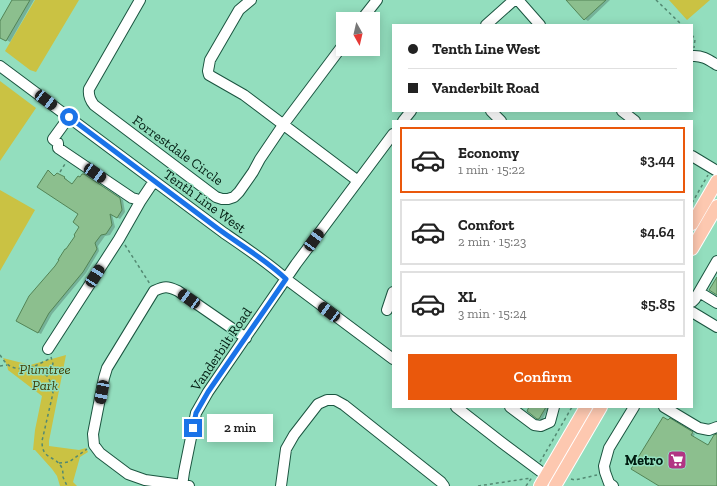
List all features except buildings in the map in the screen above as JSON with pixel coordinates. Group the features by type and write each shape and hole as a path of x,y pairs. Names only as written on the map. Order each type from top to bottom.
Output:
{"main road":[{"path":"693,222 711,180"},
{"path":"693,248 717,206"},
{"path":"543,481 585,408"},
{"path":"557,485 600,408"}],"street":[{"name":"Forrestdale Circle","path":"140,0 89,89 89,97 94,106 216,197 222,199 234,197 239,192 283,125 336,54"},
{"path":"251,0 239,10 210,60 208,71 209,75 244,96 358,181"},
{"path":"368,12 377,0"},
{"path":"487,24 514,0"},
{"path":"518,0 539,24"},
{"path":"693,53 717,65"},
{"name":"Tenth Line West","path":"0,66 224,234 257,255 286,279 392,358"},
{"path":"492,112 500,120"},
{"path":"624,112 634,118"},
{"path":"69,117 53,140 58,143 63,143 136,193 138,200"},
{"name":"Vanderbilt Road","path":"184,486 184,472 196,413 208,392 286,279 392,135"},
{"path":"58,143 58,148 132,198 138,200"},
{"path":"693,157 717,171"},
{"path":"50,354 119,239 138,200 154,181"},
{"path":"693,301 717,261"},
{"path":"184,486 145,480 128,474 100,453 94,445 93,434 107,368 154,291 161,288 168,287 178,291 246,338"},
{"path":"699,292 717,303"},
{"path":"387,310 392,295"},
{"path":"693,313 717,327"},
{"path":"281,486 286,448 318,404 327,400 335,400 344,405 441,482 444,486"},
{"path":"457,408 501,442 543,481 557,485"},
{"path":"511,408 534,425 541,426 550,422 554,408"},
{"path":"613,486 609,483 604,466 609,448 633,408"},
{"path":"666,408 699,428 709,430 717,427"}],"path":[{"path":"656,0 681,24"},
{"path":"693,36 695,39 693,53"},
{"path":"60,172 70,156"},
{"path":"693,202 711,180"},
{"path":"124,245 154,291"},
{"path":"0,366 7,365 22,370 35,366 50,354 53,364 47,376"},
{"path":"0,355 7,365"},
{"path":"35,366 47,376 51,383 52,393 42,441 42,449 48,457 59,463 67,486"},
{"path":"545,454 571,408"},
{"path":"59,463 68,462 94,445"},
{"path":"570,479 575,480 599,475"},
{"path":"478,486 532,477 526,486"}],"green space":[{"path":"35,0 79,0 36,72 30,70 5,51"},
{"path":"669,0 710,0 687,20"},
{"path":"0,81 36,108 0,161"},
{"path":"0,190 35,210 0,271"},
{"name":"Plumtree Park","path":"66,355 49,446 79,450 86,448 88,452 80,457 73,482 77,486 60,486 57,476 52,469 35,450 33,450 35,430 42,396 8,370 3,358 30,365"}],"place":[{"name":"Metro","path":"677,460"}],"route":[{"path":"69,117 276,270 286,279 208,392 196,413 193,428"}]}
